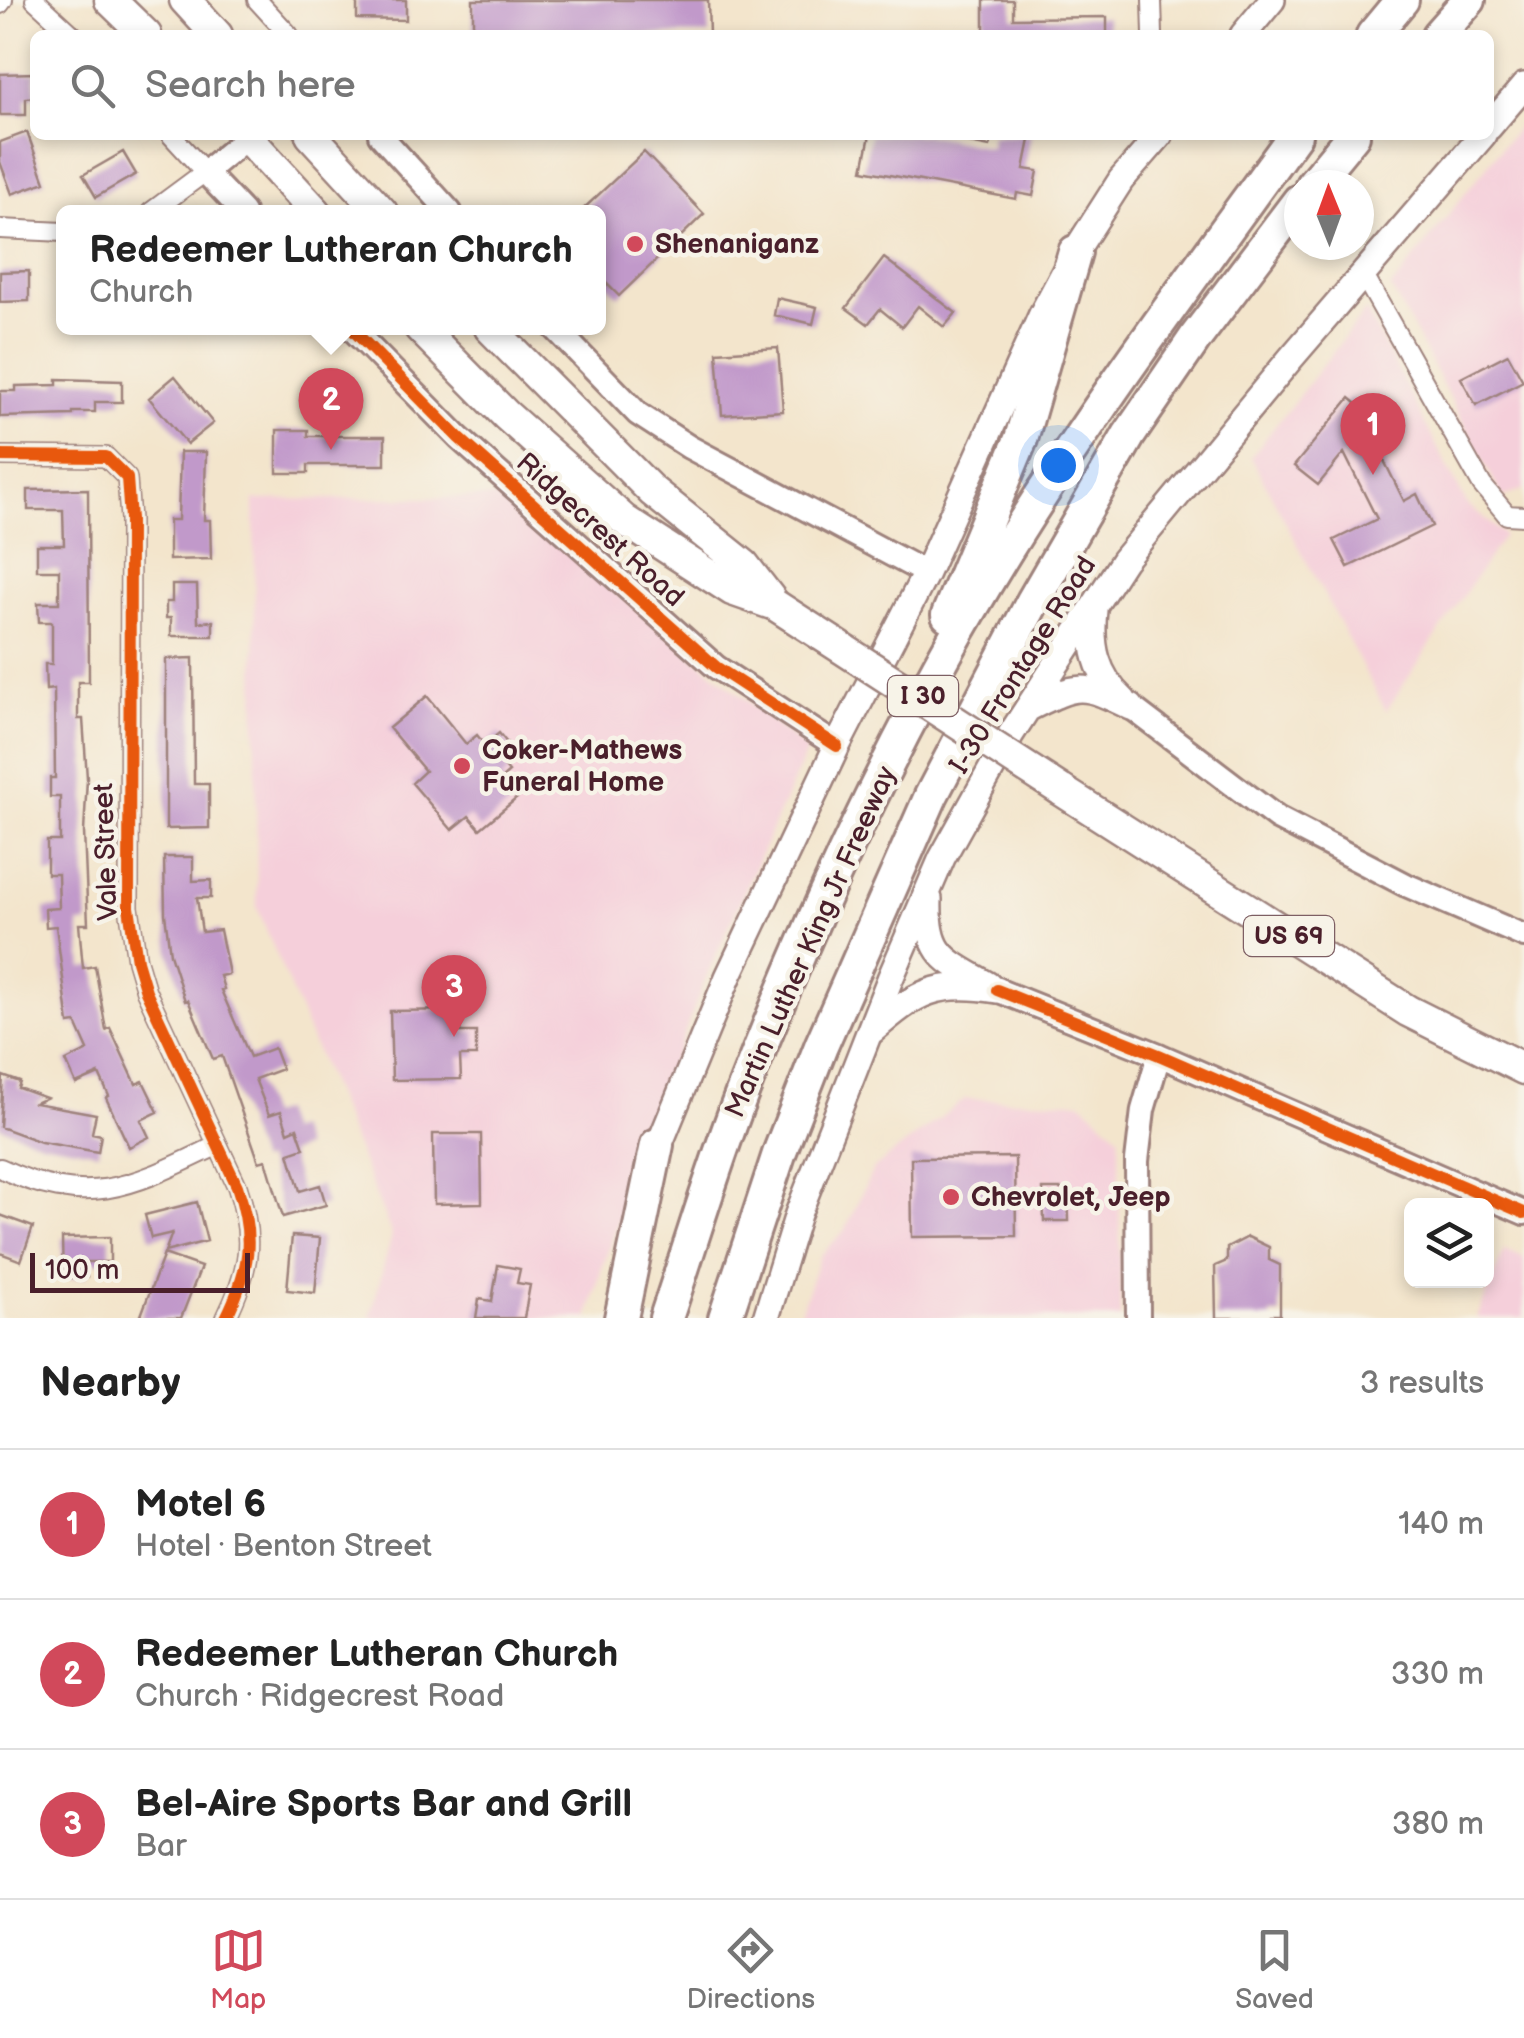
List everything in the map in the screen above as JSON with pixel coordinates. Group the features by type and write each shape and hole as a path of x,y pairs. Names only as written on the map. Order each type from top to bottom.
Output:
{"highway":[{"path":"110,0 141,30"},
{"path":"185,0 212,30"},
{"path":"1377,30 1402,0"},
{"path":"1442,30 1468,0"},
{"path":"251,140 310,205"},
{"path":"315,140 375,205"},
{"name":"Martin Luther King Jr Freeway","path":"666,1318 741,1097 882,774 961,627 1043,493 1120,376 1291,140"},
{"path":"1324,170 1349,140"},
{"name":"Martin Luther King Jr Freeway","path":"725,1318 780,1151 821,1046 931,796 1026,614 1129,435 1196,337 1284,221"},
{"path":"882,774 894,728 967,574 1022,439 1075,252"},
{"name":"US 69","path":"427,335 506,415 624,520 732,590 775,605 1408,1011 1524,1070"},
{"name":"US 69","path":"497,335 652,491 744,565 775,605"},
{"path":"621,1318 657,1145"}],"main road":[{"path":"1247,30 1272,0"},
{"path":"1494,122 1522,86"},
{"path":"605,1318 657,1145 728,977 837,746 926,573 1042,314 1075,252 1121,180 1156,140"},
{"name":"I-30 Frontage Road","path":"766,1318 798,1214 942,858 1028,709 1124,560 1479,140"},
{"path":"1094,609 1091,636 1097,664 1110,688 1130,707"},
{"path":"1028,709 1073,689 1093,688 1130,707"},
{"path":"929,892 928,927 935,948 949,962 997,990"},
{"path":"870,1032 906,1001 936,988 965,985 997,990"}],"street":[{"path":"36,0 68,30"},
{"path":"256,0 284,30"},
{"path":"1152,0 1153,30"},
{"path":"176,140 236,205"},
{"path":"160,205 242,140"},
{"path":"385,140 444,205"},
{"path":"0,229 56,232"},
{"path":"1363,274 1482,485 1507,515 1524,516"},
{"name":"Ridgecrest Road","path":"358,335 459,438 692,646 773,706 837,746"},
{"path":"562,335 638,414 690,447 926,573"},
{"name":"Vale Street","path":"0,456 106,457 127,478 128,907 146,990 237,1186 250,1230 244,1277 226,1318"},
{"path":"1130,707 1277,818 1406,885 1524,936"},
{"path":"997,990 1524,1213"},
{"path":"1138,1318 1136,1160 1143,1110 1158,1055"},
{"path":"0,1168 34,1184 94,1192 142,1181 218,1145"}],"shaded area":[{"path":"1524,125 1524,489 1503,498 1391,288 1516,129"},
{"path":"1366,310 1467,504 1504,535 1386,711 1251,457"},
{"path":"500,497 807,750 705,980 669,1073 588,1318 370,1318 392,1235 257,907 254,500"},
{"path":"965,1099 1081,1101 1119,1136 1120,1318 798,1318 820,1256 845,1230 873,1169"},
{"path":"1504,1250 1524,1258 1524,1318 1477,1318 1489,1288 1494,1288 1494,1275"}],"building":[{"path":"357,0 406,0 406,20 357,19"},
{"path":"473,0 708,0 709,30 473,30"},
{"path":"984,0 1013,0 1013,18 1107,17 1107,30 984,30"},
{"path":"30,73 26,115 0,115 0,74"},
{"path":"27,132 45,182 12,194 0,162 0,142"},
{"path":"869,140 954,140 990,147 991,140 1030,140 1024,169 1038,171 1033,196 1017,193 1016,199 863,170"},
{"path":"123,152 136,174 96,197 83,175"},
{"name":"Shenaniganz","path":"644,152 704,214 619,296 606,283 606,205 587,205"},
{"path":"884,258 956,313 944,327 918,306 902,327 880,309 868,324 846,308"},
{"path":"29,271 29,301 0,302 0,272"},
{"path":"777,298 817,307 813,324 774,315"},
{"path":"778,348 783,411 722,415 717,352"},
{"path":"1508,354 1523,381 1476,405 1461,378"},
{"path":"175,376 213,423 187,444 149,398"},
{"path":"57,379 122,381 122,402 95,402 95,412 73,415 0,417 0,391 16,391 16,386 57,385"},
{"path":"1350,398 1374,418 1367,426 1404,501 1417,494 1432,526 1348,567 1334,540 1377,519 1344,453 1318,485 1294,466"},
{"path":"277,430 308,430 308,436 385,436 385,465 308,465 308,473 277,473"},
{"path":"180,452 206,452 204,520 210,520 211,559 169,560 169,520 178,520"},
{"path":"88,489 89,682 78,682 78,719 83,719 87,778 84,832 88,924 79,924 83,968 95,966 106,1030 110,1028 136,1084 143,1081 158,1112 141,1120 149,1137 129,1147 99,1074 76,1084 66,1061 88,1050 76,1023 69,1024 56,926 46,927 45,909 59,908 58,874 47,874 47,841 60,841 60,797 50,797 50,778 55,778 54,689 46,690 45,664 52,664 52,622 39,622 38,603 59,603 59,570 37,570 37,545 64,545 63,510 28,510 28,490"},
{"path":"172,585 197,585 198,622 213,621 213,636 171,636 166,602 172,602"},
{"path":"193,658 194,784 209,784 209,828 166,829 166,659"},
{"name":"Coker-Mathews Funeral Home","path":"427,696 466,744 477,735 485,745 499,733 512,749 499,760 509,772 501,779 517,798 480,829 469,816 452,830 412,783 425,771 389,728"},
{"path":"164,857 193,857 193,881 211,880 211,898 197,898 202,932 220,930 229,974 220,976 224,989 221,990 250,1057 274,1048 282,1069 255,1079 269,1115 281,1111 288,1132 297,1128 304,1148 289,1153 300,1191 320,1185 326,1205 283,1217 266,1160 259,1162 222,1056 213,1059 188,1000 185,1001 170,954"},
{"path":"460,1010 460,1032 476,1032 476,1056 460,1056 461,1079 392,1080 390,1011"},
{"path":"3,1076 20,1082 18,1088 46,1098 35,1103 96,1114 92,1133 101,1135 98,1152 41,1142 0,1127"},
{"path":"433,1134 481,1134 482,1203 434,1204"},
{"path":"1015,1157 1016,1236 912,1237 911,1158"},
{"path":"1043,1189 1068,1189 1069,1221 1044,1221"},
{"path":"197,1202 207,1241 165,1252 172,1233 151,1238 145,1215"},
{"path":"0,1215 33,1227 21,1261 0,1253"},
{"path":"292,1236 320,1238 315,1293 287,1290"},
{"path":"110,1237 110,1262 86,1262 87,1277 63,1278 62,1238"},
{"path":"1248,1237 1269,1247 1269,1260 1280,1265 1280,1315 1216,1318 1215,1266 1227,1261 1227,1248"},
{"path":"164,1254 201,1267 181,1318 140,1318"},
{"path":"498,1265 520,1269 517,1283 530,1285 524,1318 476,1318 479,1299 492,1301"}],"cycle path":[{"path":"358,335 459,438 716,667 837,746"},
{"path":"0,456 106,457 127,478 129,907 146,991 243,1205 248,1238 245,1268 226,1318"},
{"path":"997,990 1159,1055 1524,1213"}],"place":[{"name":"Shenaniganz","path":"635,244"},
{"name":"Redeemer Lutheran Church","path":"331,450"},
{"name":"Motel 6","path":"1373,475"},
{"name":"Coker-Mathews Funeral Home","path":"462,766"},
{"name":"Bel-Aire Sports Bar and Grill","path":"454,1037"},
{"name":"Chevrolet, Jeep","path":"951,1197"}]}
